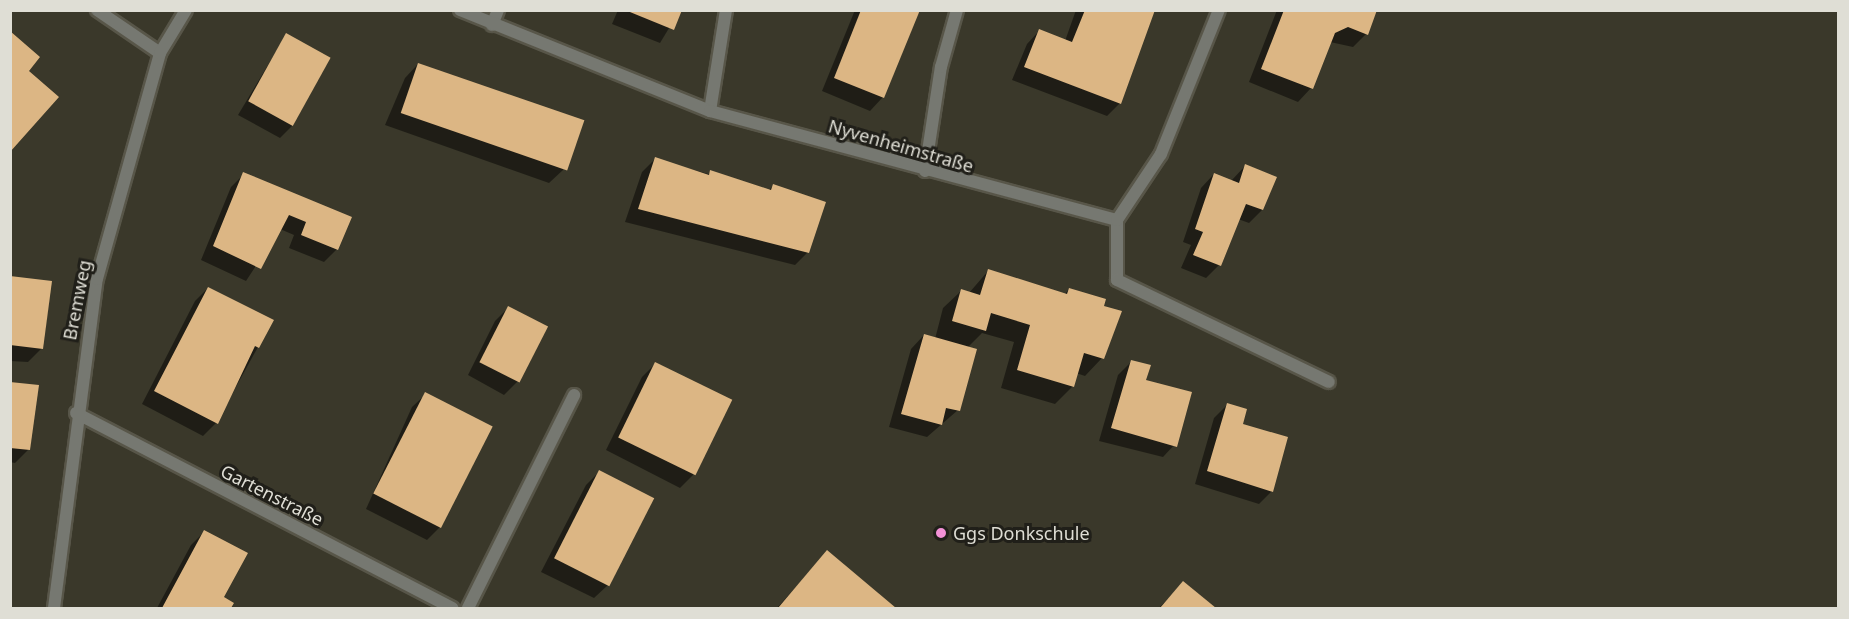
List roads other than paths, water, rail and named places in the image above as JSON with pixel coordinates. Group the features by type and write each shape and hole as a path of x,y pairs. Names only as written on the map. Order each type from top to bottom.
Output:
{"street":[{"path":"97,10 160,53"},
{"name":"Bremweg","path":"54,609 76,413 97,279 160,53 186,10"},
{"name":"Nyvenheimstraße","path":"460,10 492,25 710,111 926,171 1118,220"},
{"path":"492,25 498,10"},
{"path":"710,111 726,10"},
{"path":"926,171 941,67 957,10"},
{"path":"1219,10 1161,154 1118,220 1117,280 1329,382"},
{"path":"468,609 574,395"},
{"name":"Gartenstraße","path":"76,413 452,609"}],"place":[{"name":"Ggs Donkschule","path":"941,533"}]}
